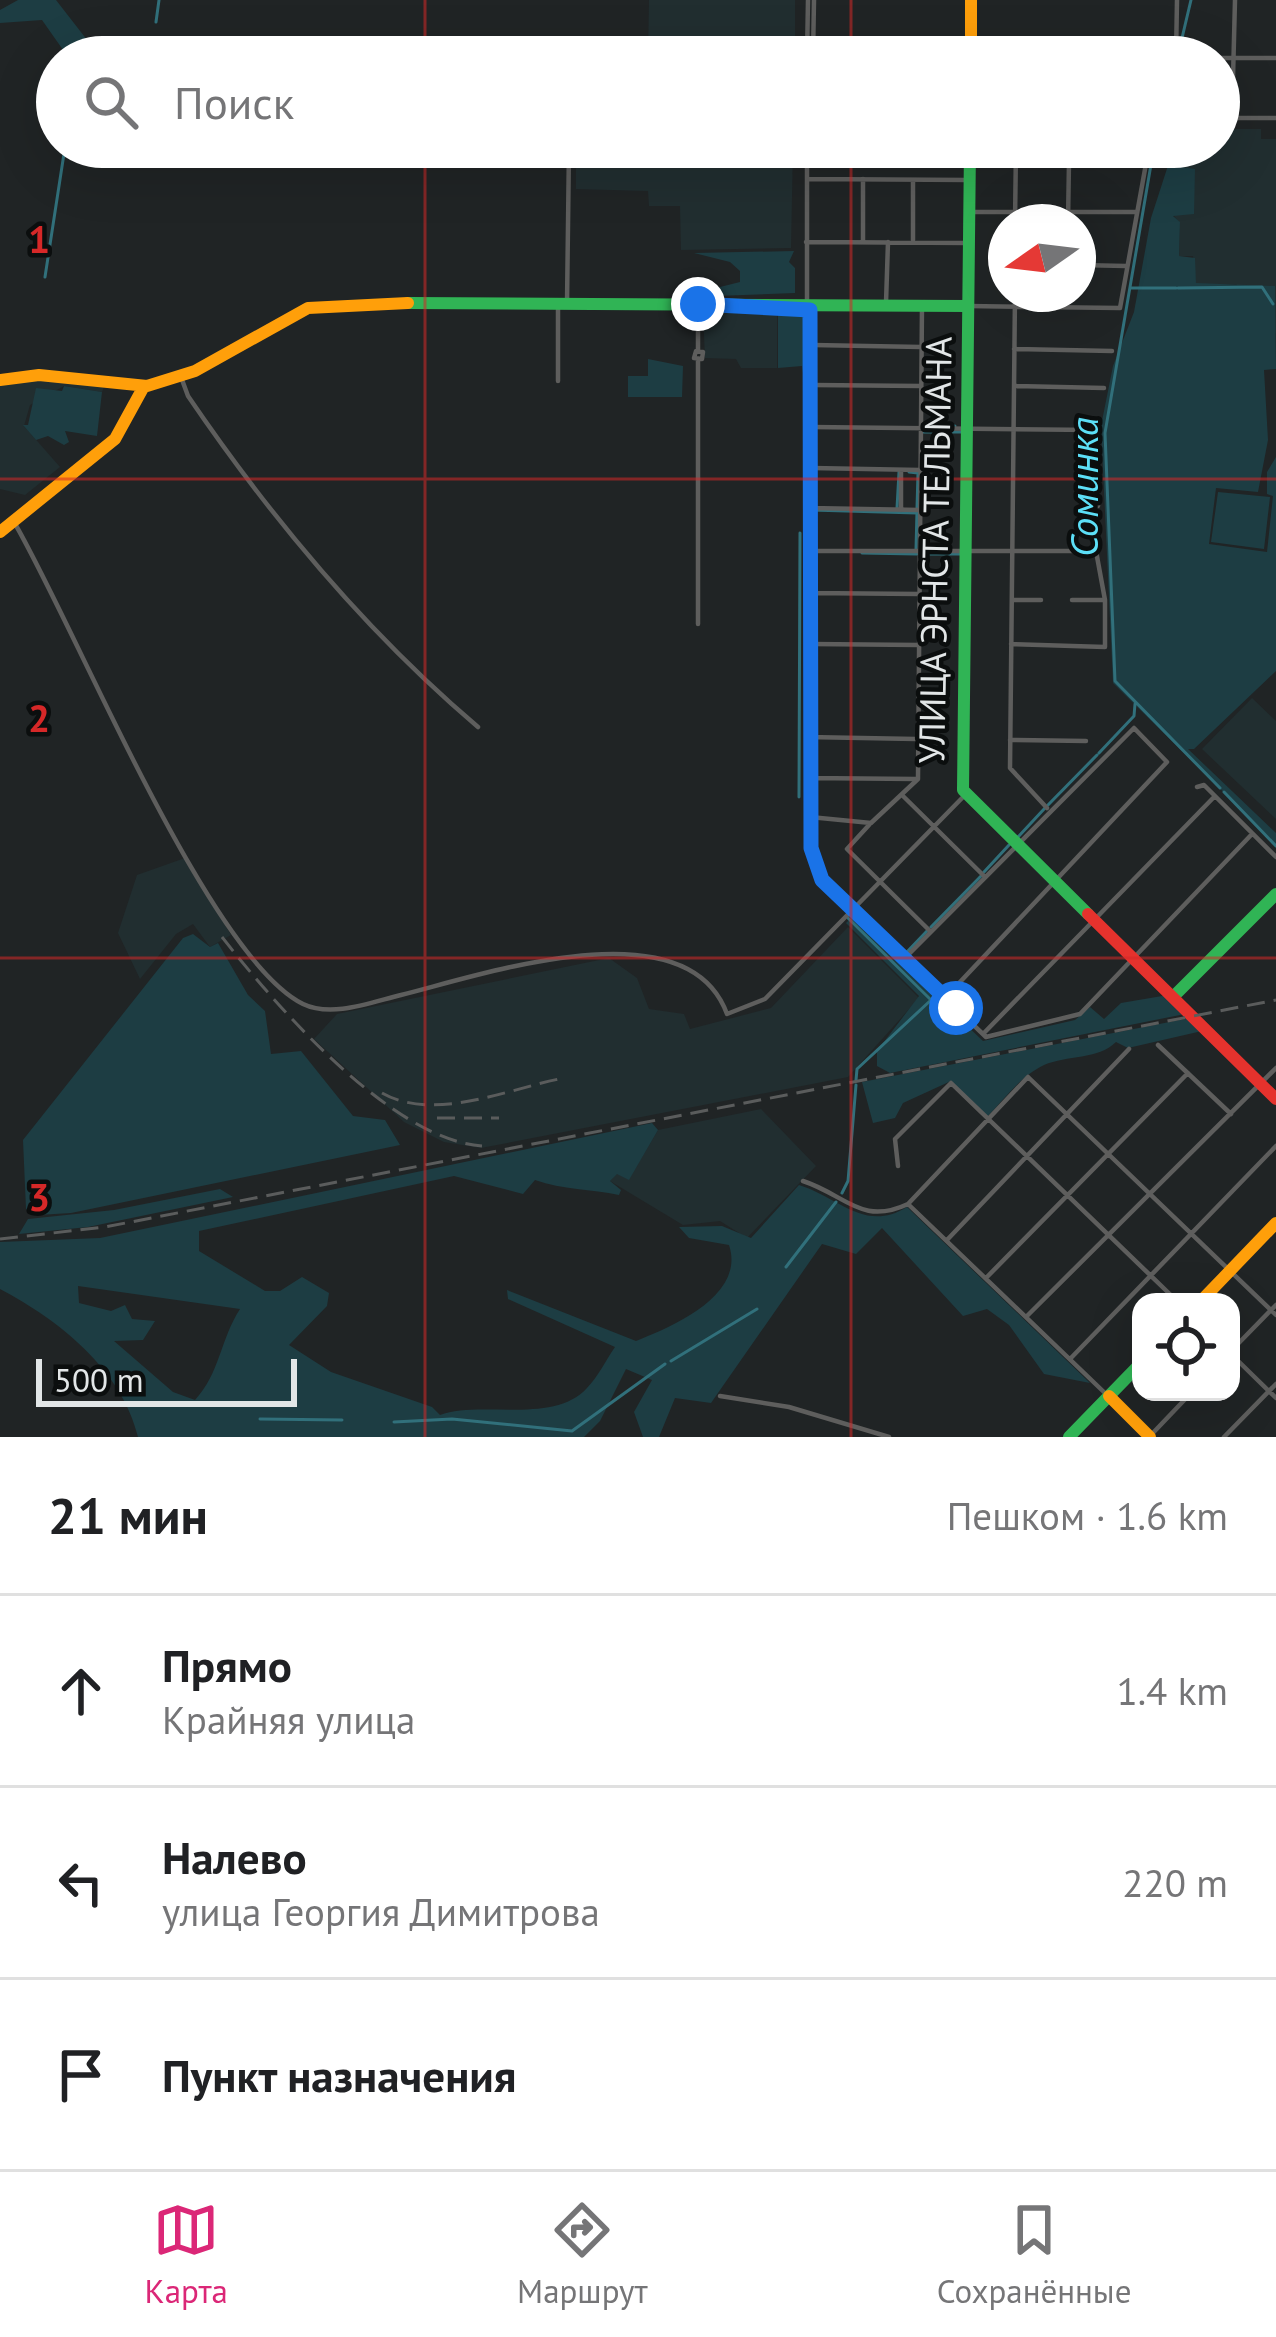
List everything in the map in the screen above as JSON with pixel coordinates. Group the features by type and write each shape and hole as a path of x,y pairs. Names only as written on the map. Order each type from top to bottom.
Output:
{"street":[{"path":"810,36 811,0"},
{"path":"970,36 971,0"},
{"path":"1174,36 1177,0"},
{"path":"1234,36 1235,0"},
{"path":"1240,58 1276,58"},
{"path":"1240,117 1276,118"},
{"path":"558,381 568,168"},
{"path":"807,168 811,345 807,817 817,874 985,1035"},
{"name":"УЛИЦА ЭРНСТА ТЕЛЬМАНА","path":"969,168 965,795 1276,1099"},
{"path":"1015,204 1016,168"},
{"path":"1069,204 1070,168"},
{"path":"1096,308 1120,308 1145,168"},
{"path":"807,179 969,180"},
{"path":"863,179 863,242"},
{"path":"913,180 913,242"},
{"path":"969,212 988,212"},
{"path":"1096,212 1136,212"},
{"path":"806,242 969,243"},
{"path":"886,305 888,242"},
{"path":"1096,265 1126,266"},
{"path":"0,380 40,371 145,387 181,376 320,304 988,306"},
{"path":"698,304 694,355 698,360 698,624"},
{"path":"922,305 918,779 849,842 849,852 930,931"},
{"path":"1015,312 1012,773 1048,809"},
{"path":"811,345 921,347"},
{"path":"1014,349 1112,351"},
{"path":"181,376 188,396 270,510 348,602 478,727"},
{"path":"810,385 921,386"},
{"path":"1014,386 1104,388"},
{"path":"0,532 115,440 145,387"},
{"path":"810,427 1094,430 1098,506"},
{"path":"809,468 920,470"},
{"path":"901,470 901,510"},
{"path":"1078,470 1098,470"},
{"path":"809,508 920,511"},
{"path":"13,521 207,894 250,955 300,1003 344,1009 476,976 628,951 705,980 727,1014 759,1006 965,795"},
{"path":"808,551 1096,551 1105,599 1105,647 1011,644"},
{"path":"808,593 919,593"},
{"path":"1072,600 1105,599"},
{"path":"1012,600 1041,600"},
{"path":"808,644 919,644"},
{"path":"904,958 1134,728 1167,762 944,998"},
{"path":"807,737 918,739"},
{"path":"1010,740 1086,741"},
{"path":"807,778 918,779"},
{"path":"1197,787 1201,783 1276,856"},
{"path":"903,796 984,876"},
{"path":"985,1035 1215,796"},
{"path":"807,817 871,824"},
{"path":"985,1035 1073,1019 1252,834"},
{"path":"1174,997 1276,894"},
{"path":"1158,1046 1231,1114"},
{"path":"947,1240 1129,1048"},
{"path":"1026,1317 1147,1191 1181,1166 1276,1068"},
{"path":"986,1278 1188,1073"},
{"path":"803,1181 876,1215 908,1204 1028,1077 1274,1310 1240,1344"},
{"path":"898,1166 895,1138 951,1083 1169,1293"},
{"path":"1070,1359 1276,1146"},
{"path":"908,1204 1150,1437 1184,1401"},
{"path":"1209,1293 1276,1223"},
{"path":"1240,1362 1276,1398"},
{"path":"1069,1437 1132,1372"},
{"path":"1224,1437 1276,1384"},
{"path":"720,1396 789,1407 889,1437"}],"shaded area":[{"path":"18,0 56,0 84,36 53,36 42,20 0,23 0,10"},
{"path":"649,0 795,0 795,36 648,36"},
{"path":"1240,129 1261,129 1261,139 1276,139 1276,334 1236,284 1196,284 1193,256 1179,256 1180,223 1173,215 1179,168 1240,168"},
{"path":"576,168 793,168 791,248 681,250 680,206 649,206 648,191 576,189"},
{"path":"1167,168 1195,169 1194,214 1173,216 1180,222 1179,256 1195,258 1196,283 1275,286 1276,369 1264,370 1268,440 1258,492 1216,488 1209,544 1267,552 1273,496 1267,494 1267,472 1276,457 1276,671 1194,749 1188,749 1276,833 1276,844 1113,683 1101,426 1113,366 1134,312 1151,218"},
{"path":"794,251 789,262 795,268 795,293 716,296 704,291 740,282 740,271 730,262 694,253"},
{"path":"807,309 805,388 802,366 778,368 778,310"},
{"path":"703,312 777,313 777,368 741,368 736,359 705,358"},
{"path":"648,359 683,366 682,397 628,397 628,376 648,376"},
{"path":"21,376 105,384 102,392 64,386 30,405 24,426 60,467 25,495 0,489 0,383"},
{"path":"64,386 102,392 97,436 65,431 69,442 64,445 48,436 36,440 23,425 28,425 36,388 62,391"},
{"path":"1218,492 1270,497 1264,549 1211,542"},
{"path":"1252,698 1276,721 1276,819 1202,749"},
{"path":"185,858 231,935 210,947 193,924 176,934 140,979 118,933 137,875"},
{"path":"852,917 983,1041 1075,1020 1090,1007 1104,1019 1121,1003 1168,995 1185,1014 890,1073 877,1066 877,1051 919,996 846,923"},
{"path":"848,927 919,998 848,1077 481,1148 444,1142 404,1122 314,1039 337,1014 609,958 637,978 649,1009 684,1014 690,1029 771,1008"},
{"path":"193,934 210,947 218,943 248,995 265,1011 271,1054 301,1051 353,1116 385,1120 400,1145 71,1213 38,1215 26,1209 23,1140 183,938"},
{"path":"1190,1018 1202,1031 1128,1048 1116,1042 1100,1052 1044,1065 1020,1082 987,1117 951,1081 903,1103 895,1118 873,1123 862,1082"},
{"path":"761,1109 816,1166 747,1238 720,1221 683,1225 610,1181 617,1173 629,1179 658,1130"},
{"path":"652,1123 658,1130 629,1180 617,1174 610,1181 621,1190 619,1195 535,1180 523,1194 454,1176 199,1231 199,1251 265,1291 280,1291 302,1277 329,1293 327,1306 289,1345 331,1372 432,1407 440,1415 536,1409 573,1399 591,1384 615,1347 508,1299 507,1290 636,1341 702,1307 727,1280 729,1245 689,1238 679,1227 722,1226 751,1238 799,1185 865,1215 892,1214 907,1207 1090,1383 1044,1374 1009,1325 987,1309 963,1316 882,1228 856,1254 822,1244 711,1403 675,1398 659,1437 643,1437 634,1412 652,1380 626,1369 600,1421 584,1437 138,1437 130,1413 103,1369 65,1332 0,1289 0,1242 100,1238","holes":["78,1286 240,1309 210,1379 195,1400 173,1392 114,1341 143,1340 155,1321 132,1319 125,1305 111,1311 79,1303"]},
{"path":"220,1189 233,1197 88,1227 19,1234 28,1219 114,1210"}],"waterway":[{"path":"156,22 159,0"},
{"name":"Соминка","path":"1182,36 1191,0"},
{"path":"45,277 62,168"},
{"name":"Соминка","path":"1150,168 1105,433 1115,681 1220,788"},
{"path":"1178,288 1262,287 1273,304"},
{"path":"1130,288 1176,288"},
{"path":"925,426 955,426"},
{"path":"922,432 961,432"},
{"path":"897,508 899,472"},
{"path":"909,472 918,473 917,508"},
{"path":"811,510 917,513"},
{"path":"916,549 917,511"},
{"path":"799,797 800,533"},
{"path":"862,553 917,554"},
{"path":"923,554 961,554"},
{"path":"1099,753 1134,716 1135,704"},
{"path":"1048,805 1097,755"},
{"name":"Соминка","path":"1224,792 1276,846"},
{"path":"1018,837 1045,808"},
{"path":"984,872 1009,845"},
{"path":"931,927 982,875"},
{"path":"848,918 931,1000 857,1069 856,1080"},
{"path":"905,954 927,931"},
{"path":"842,1193 848,1181 856,1085"},
{"path":"786,1267 836,1202"},
{"path":"671,1361 757,1309"},
{"path":"394,1422 452,1419 572,1431 665,1364"},
{"path":"260,1419 342,1420"}],"railway":[{"path":"222,937 304,1032 374,1095 411,1121 447,1138 482,1146"},
{"path":"0,1239 105,1227 1276,1000"},
{"path":"382,1093 424,1105 446,1104 559,1079"},
{"path":"437,1118 499,1118"}],"traffic: fast":[{"path":"970,168 963,790 1088,914"},
{"path":"408,303 968,306"},
{"path":"1174,996 1276,894"},
{"path":"1069,1437 1132,1372"}],"traffic: slow":[{"path":"971,0 971,36"},
{"path":"0,380 39,375 147,386 195,371 308,308 408,303"},
{"path":"0,532 115,439 143,388"},
{"path":"1209,1293 1276,1223"},
{"path":"1109,1396 1150,1437"}],"traffic: jam":[{"path":"1088,914 1276,1099"}],"route":[{"path":"698,304 808,306 810,310 807,832 822,880 956,1008"}]}
